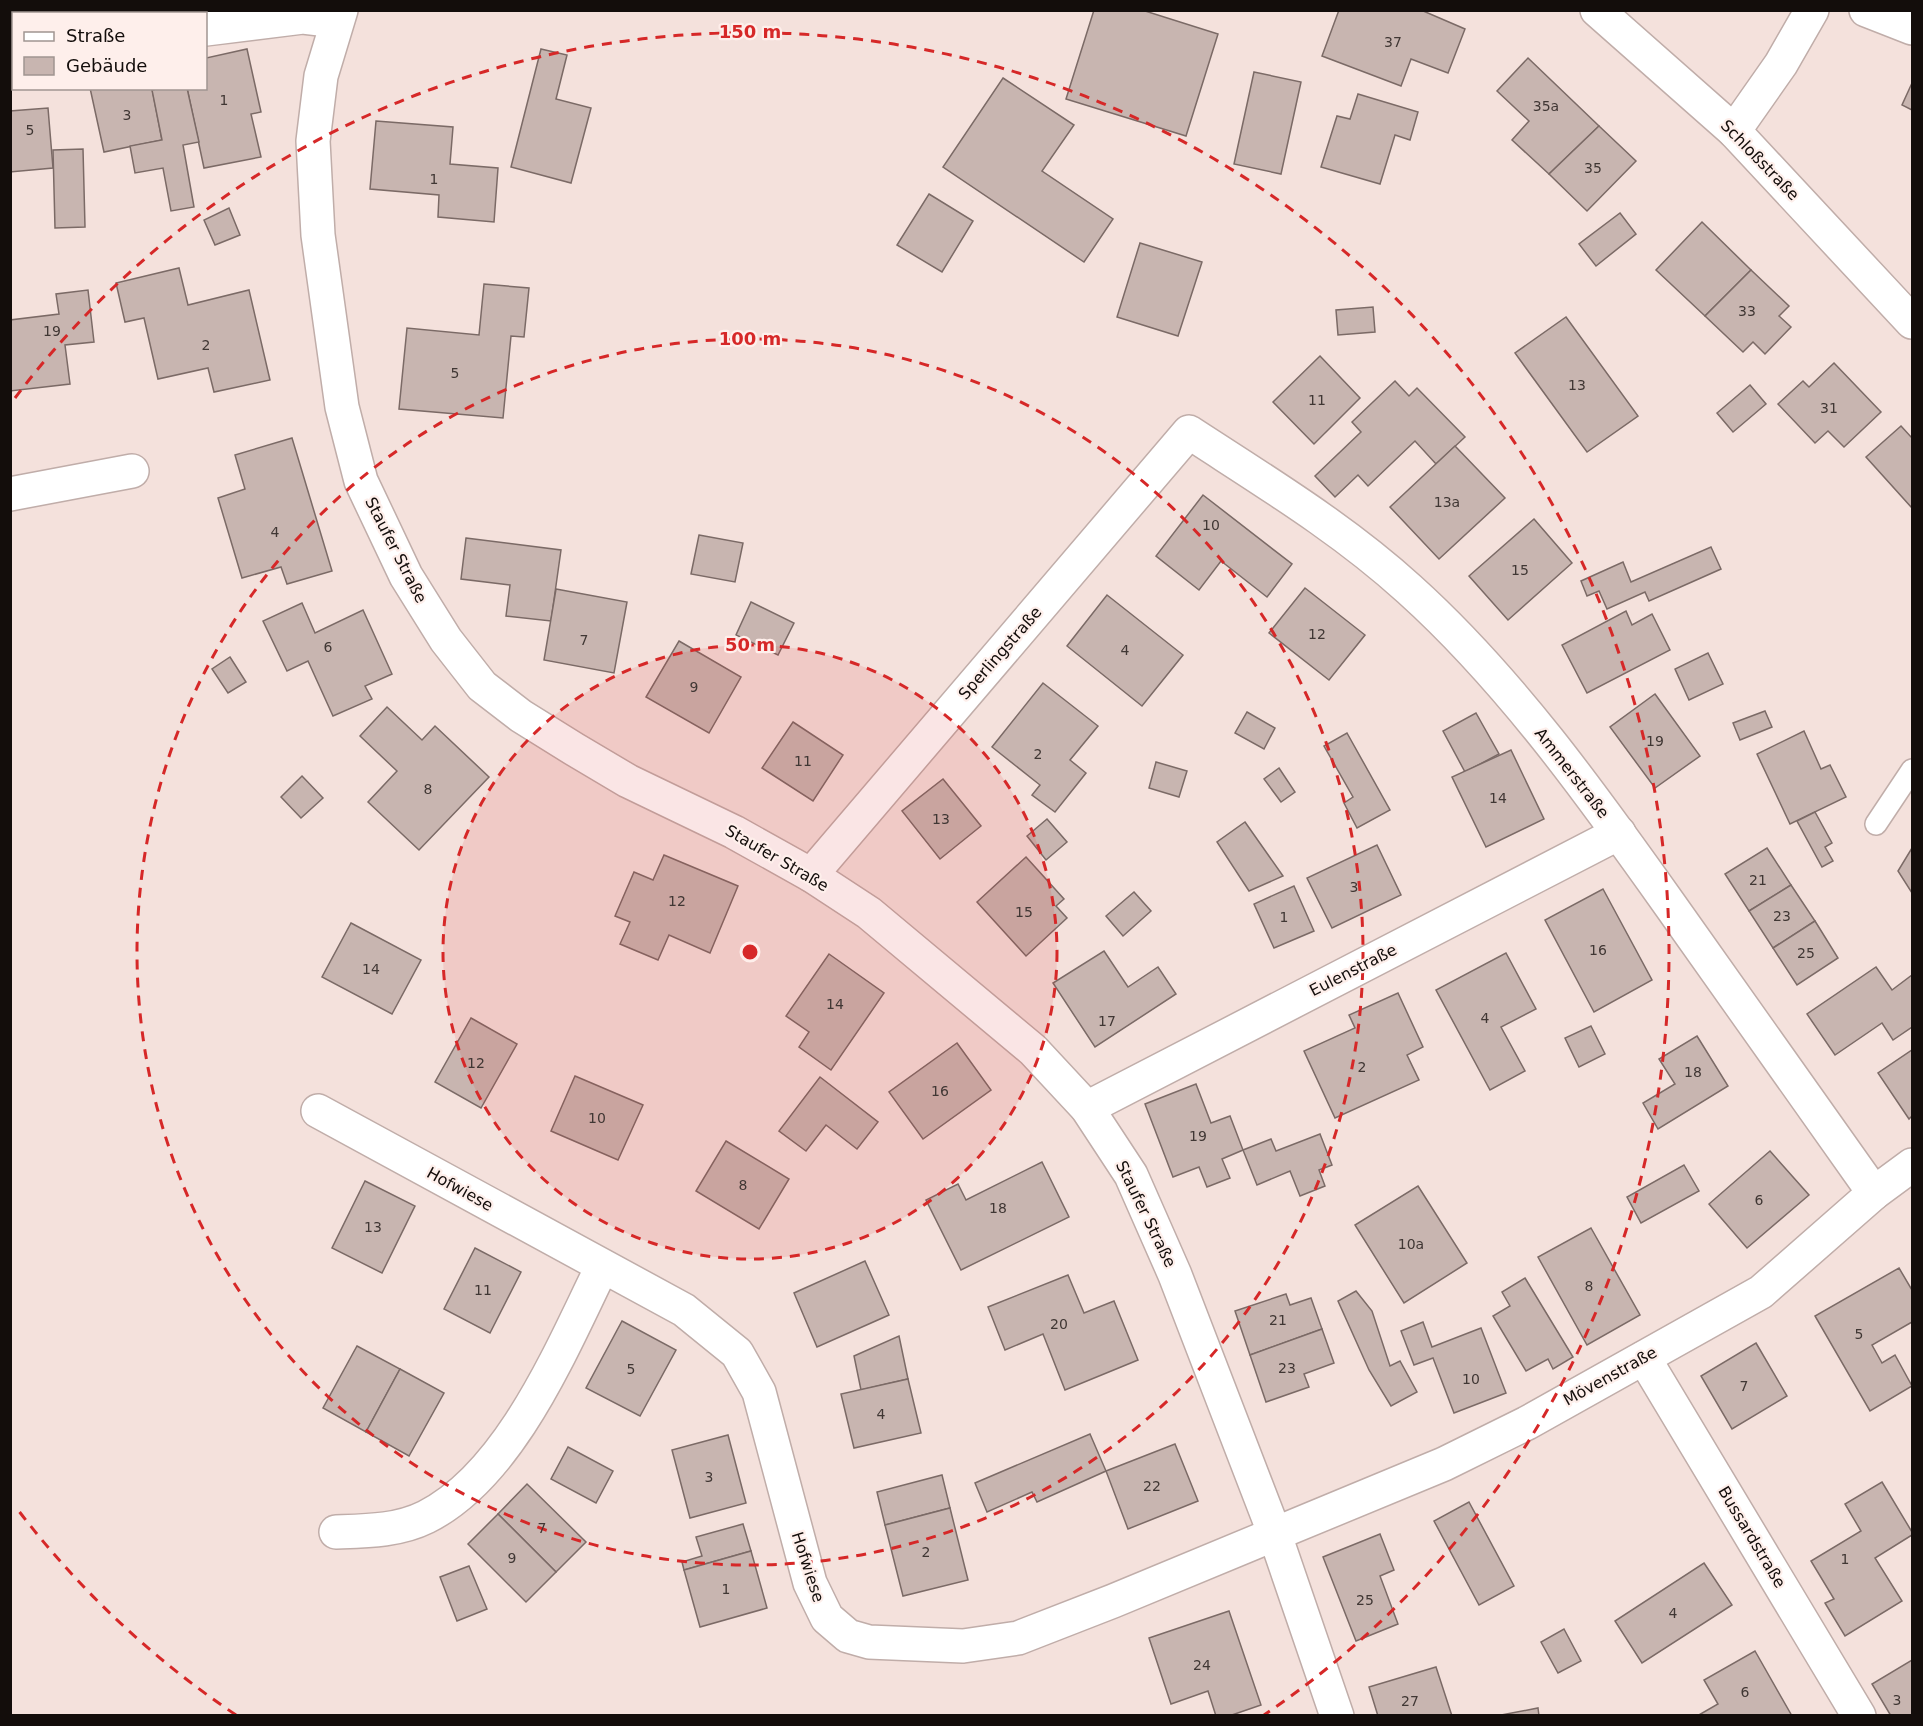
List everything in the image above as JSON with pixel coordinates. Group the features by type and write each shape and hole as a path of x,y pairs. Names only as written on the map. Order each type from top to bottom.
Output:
{"street":[{"name":"Schloßstraße","path":"1597,10 1734,131 1912,322"},
{"path":"1734,131 1781,64 1812,10"},
{"path":"1866,10 1912,28"},
{"path":"207,29 303,17 339,16"},
{"name":"Staufer Straße","path":"339,16 321,76 314,141 318,235 342,407 361,481 406,576 446,640 482,686 521,716 628,781 734,832 811,874 868,913 1033,1050 1087,1107 1136,1185 1175,1275 1274,1532 1337,1716"},
{"name":"Sperlingstraße","path":"811,874 1189,432"},
{"name":"Ammerstraße","path":"1189,432 1323,520 1409,589 1490,673 1562,757 1619,833 1874,1194"},
{"path":"10,494 132,471"},
{"name":"Eulenstraße","path":"1087,1107 1619,833"},
{"name":"Hofwiese","path":"318,1111 684,1310 737,1353 759,1392 810,1583 826,1618 848,1636 869,1642 963,1646 1018,1638 1274,1532"},
{"name":"Mövenstraße","path":"1274,1532 1444,1464 1527,1423 1761,1292 1874,1194 1912,1165"},
{"path":"336,1532 383,1530 425,1517 463,1492 498,1453 545,1384 602,1267"},
{"name":"Bussardstraße","path":"1644,1358 1859,1716"}],"lane":[{"path":"1876,824 1912,770"}],"building":[{"path":"1094,10 1142,10 1218,34 1186,136 1066,99"},
{"path":"1339,10 1421,10 1465,29 1448,73 1411,59 1401,86 1322,56"},
{"path":"247,49 261,112 251,114 261,157 204,168 187,90 207,90 207,58"},
{"path":"541,49 567,55 556,99 591,108 571,183 511,167"},
{"path":"1528,58 1599,126 1549,174 1512,140 1529,121 1497,91"},
{"path":"1254,72 1301,82 1281,174 1234,164"},
{"path":"1003,78 1074,125 1042,171 1113,219 1084,262 943,167"},
{"path":"1912,83 1912,110 1902,105"},
{"path":"90,90 152,90 162,140 104,152"},
{"path":"152,90 187,90 199,142 183,145 194,207 171,211 163,168 135,173 130,146 162,140"},
{"path":"1358,94 1418,112 1410,140 1395,135 1380,184 1321,167 1337,116 1350,119"},
{"path":"48,108 53,168 10,172 10,111"},
{"path":"376,121 453,127 450,164 498,168 494,222 438,217 439,195 370,189"},
{"path":"1599,126 1636,161 1587,211 1549,174"},
{"path":"83,149 85,227 55,228 53,150"},
{"path":"929,194 973,221 942,272 897,245"},
{"path":"229,208 240,235 215,245 204,220"},
{"path":"1620,213 1636,234 1596,266 1579,244"},
{"path":"1702,222 1751,270 1705,316 1656,270"},
{"path":"1140,243 1202,262 1178,336 1117,317"},
{"path":"179,268 188,305 249,290 270,380 214,392 208,368 158,379 144,318 125,322 116,283"},
{"path":"1751,270 1789,306 1779,316 1791,327 1765,354 1753,342 1743,352 1705,316"},
{"path":"484,284 529,288 524,337 511,336 503,418 399,409 407,328 479,335"},
{"path":"88,290 94,342 65,345 70,384 10,391 10,320 59,314 56,294"},
{"path":"1373,307 1375,332 1338,335 1336,310"},
{"path":"1566,317 1638,416 1587,452 1515,353"},
{"path":"1320,356 1360,398 1314,444 1273,402"},
{"path":"1834,363 1881,412 1844,447 1828,431 1815,443 1778,404 1803,381 1809,387"},
{"path":"1395,381 1409,396 1417,388 1465,437 1436,464 1415,441 1368,486 1358,475 1335,497 1315,476 1361,432 1352,422"},
{"path":"1750,385 1766,404 1733,432 1717,413"},
{"path":"1901,426 1912,438 1912,508 1866,457"},
{"path":"292,438 332,571 287,584 281,567 242,578 218,498 245,489 235,455"},
{"path":"1455,446 1505,498 1439,559 1390,507"},
{"path":"1203,495 1292,564 1267,597 1221,561 1199,590 1156,556"},
{"path":"1534,519 1572,563 1508,620 1469,576"},
{"path":"699,535 743,543 735,582 691,574"},
{"path":"466,538 561,550 551,621 506,616 510,585 461,579"},
{"path":"1711,547 1721,569 1649,601 1645,592 1607,609 1599,591 1587,596 1581,581 1623,562 1631,582"},
{"path":"1305,588 1365,635 1329,680 1269,633"},
{"path":"556,589 627,602 614,673 544,660"},
{"path":"1107,595 1183,655 1142,706 1067,646"},
{"path":"751,602 794,623 778,655 736,635"},
{"path":"302,603 315,633 363,610 392,674 365,686 372,699 333,716 308,661 287,671 263,621"},
{"path":"1626,611 1632,625 1652,614 1670,650 1587,693 1562,645"},
{"path":"679,641 741,677 709,733 646,697"},
{"path":"1708,653 1723,684 1689,700 1675,669"},
{"path":"230,657 246,682 228,693 212,669"},
{"path":"1043,683 1098,726 1070,760 1086,773 1055,812 1032,795 1040,785 992,747"},
{"path":"1655,694 1700,756 1655,788 1610,727"},
{"path":"387,707 422,740 435,726 489,777 419,850 368,802 397,771 360,736"},
{"path":"1765,711 1772,727 1740,740 1733,723"},
{"path":"1247,712 1275,728 1264,749 1235,733"},
{"path":"1476,713 1499,754 1465,772 1443,731"},
{"path":"793,722 843,755 813,801 762,768"},
{"path":"1804,731 1821,769 1830,765 1846,797 1790,824 1757,754"},
{"path":"1347,733 1390,810 1357,828 1344,803 1353,797 1324,746"},
{"path":"1511,750 1544,819 1486,847 1452,777"},
{"path":"1156,762 1187,771 1179,797 1149,788"},
{"path":"1279,768 1295,792 1281,802 1264,779"},
{"path":"302,776 323,798 301,818 281,797"},
{"path":"943,779 981,826 940,859 902,811"},
{"path":"1815,812 1832,843 1825,847 1833,861 1822,867 1797,821"},
{"path":"1047,819 1067,842 1046,860 1027,836"},
{"path":"1245,822 1283,876 1249,891 1217,842"},
{"path":"1377,845 1401,895 1332,928 1307,878"},
{"path":"1767,848 1791,885 1749,911 1725,874"},
{"path":"1912,848 1912,893 1898,871"},
{"path":"664,855 738,886 710,953 669,935 658,960 620,944 630,922 615,916 634,872 653,880"},
{"path":"1026,857 1064,899 1056,906 1067,918 1026,956 977,902"},
{"path":"1791,885 1815,921 1773,948 1749,911"},
{"path":"1294,886 1314,931 1274,948 1254,904"},
{"path":"1603,889 1652,980 1594,1012 1545,920"},
{"path":"1134,892 1151,911 1123,936 1106,916"},
{"path":"1815,921 1838,958 1797,985 1773,948"},
{"path":"351,923 421,960 392,1014 322,977"},
{"path":"1104,951 1128,987 1158,967 1176,994 1095,1047 1053,983"},
{"path":"1506,953 1536,1009 1501,1027 1525,1071 1490,1090 1436,990"},
{"path":"829,954 884,993 831,1070 799,1047 809,1032 786,1016"},
{"path":"1876,967 1892,990 1912,975 1912,1027 1893,1040 1882,1023 1835,1055 1807,1014"},
{"path":"1398,993 1423,1047 1407,1055 1419,1080 1335,1118 1304,1051 1355,1028 1349,1015"},
{"path":"471,1018 517,1044 481,1108 435,1082"},
{"path":"1591,1026 1605,1054 1579,1067 1565,1038"},
{"path":"1697,1036 1728,1086 1658,1129 1643,1103 1675,1084 1659,1059"},
{"path":"957,1043 991,1090 923,1139 889,1092"},
{"path":"1912,1050 1912,1116 1909,1119 1878,1073"},
{"path":"575,1076 643,1105 618,1160 551,1131"},
{"path":"820,1077 878,1122 857,1149 826,1125 806,1151 779,1131"},
{"path":"1196,1084 1211,1123 1230,1116 1243,1150 1222,1159 1230,1178 1207,1187 1199,1167 1173,1177 1145,1104"},
{"path":"1320,1134 1332,1165 1319,1170 1325,1186 1300,1196 1290,1171 1257,1185 1243,1150 1271,1139 1276,1151"},
{"path":"726,1141 789,1179 759,1229 696,1191"},
{"path":"1770,1151 1809,1195 1747,1248 1709,1204"},
{"path":"1042,1162 1069,1217 961,1270 926,1200 958,1184 966,1200"},
{"path":"1684,1165 1699,1191 1641,1223 1627,1197"},
{"path":"365,1181 415,1206 382,1273 332,1248"},
{"path":"1418,1186 1467,1263 1404,1303 1355,1225"},
{"path":"1591,1228 1640,1315 1587,1345 1538,1257"},
{"path":"475,1248 521,1272 490,1333 444,1309"},
{"path":"865,1261 889,1315 817,1347 794,1293"},
{"path":"1899,1268 1912,1290 1912,1322 1872,1345 1882,1363 1895,1355 1912,1386 1870,1411 1815,1316"},
{"path":"1068,1275 1084,1313 1114,1301 1138,1360 1065,1390 1043,1334 1005,1350 988,1307"},
{"path":"1525,1278 1573,1357 1553,1369 1548,1359 1526,1371 1493,1316 1510,1306 1502,1292"},
{"path":"1356,1291 1372,1311 1390,1366 1400,1361 1417,1392 1391,1406 1369,1370 1338,1301"},
{"path":"1286,1294 1290,1305 1311,1298 1322,1329 1250,1355 1235,1311"},
{"path":"622,1321 676,1350 640,1416 586,1388"},
{"path":"1423,1322 1432,1347 1481,1328 1506,1393 1454,1413 1433,1358 1414,1365 1401,1331"},
{"path":"1322,1329 1334,1363 1304,1374 1309,1387 1266,1402 1250,1355"},
{"path":"899,1336 908,1379 861,1390 854,1356"},
{"path":"1756,1343 1787,1396 1732,1429 1701,1376"},
{"path":"357,1346 400,1369 366,1432 323,1408"},
{"path":"400,1369 444,1393 409,1456 366,1432"},
{"path":"908,1379 921,1433 854,1448 841,1394"},
{"path":"1090,1434 1106,1471 1037,1502 1032,1492 987,1512 975,1483"},
{"path":"728,1435 746,1503 690,1518 672,1450"},
{"path":"1175,1444 1198,1501 1128,1529 1106,1471"},
{"path":"568,1447 613,1471 596,1503 551,1479"},
{"path":"942,1475 950,1508 885,1525 877,1492"},
{"path":"1882,1482 1912,1532 1912,1535 1875,1558 1902,1601 1845,1636 1825,1603 1834,1599 1811,1561 1861,1531 1845,1504"},
{"path":"527,1484 586,1542 556,1572 498,1514"},
{"path":"1469,1502 1514,1586 1479,1605 1434,1521"},
{"path":"950,1508 968,1580 903,1596 885,1525"},
{"path":"498,1514 556,1572 526,1602 468,1544"},
{"path":"743,1524 751,1551 684,1570 682,1562 702,1556 696,1537"},
{"path":"1380,1534 1394,1570 1380,1576 1398,1624 1356,1641 1323,1557"},
{"path":"751,1551 767,1608 700,1627 684,1570"},
{"path":"1704,1563 1732,1605 1642,1663 1615,1621"},
{"path":"469,1566 487,1609 457,1621 440,1577"},
{"path":"1229,1611 1261,1705 1229,1716 1216,1716 1208,1691 1171,1704 1149,1638"},
{"path":"1564,1629 1581,1661 1558,1673 1541,1642"},
{"path":"1755,1651 1792,1716 1697,1716 1718,1704 1704,1680"},
{"path":"1912,1660 1912,1716 1891,1716 1872,1684"},
{"path":"1436,1667 1452,1716 1378,1716 1369,1687"},
{"path":"1538,1708 1539,1716 1496,1716"}]}
